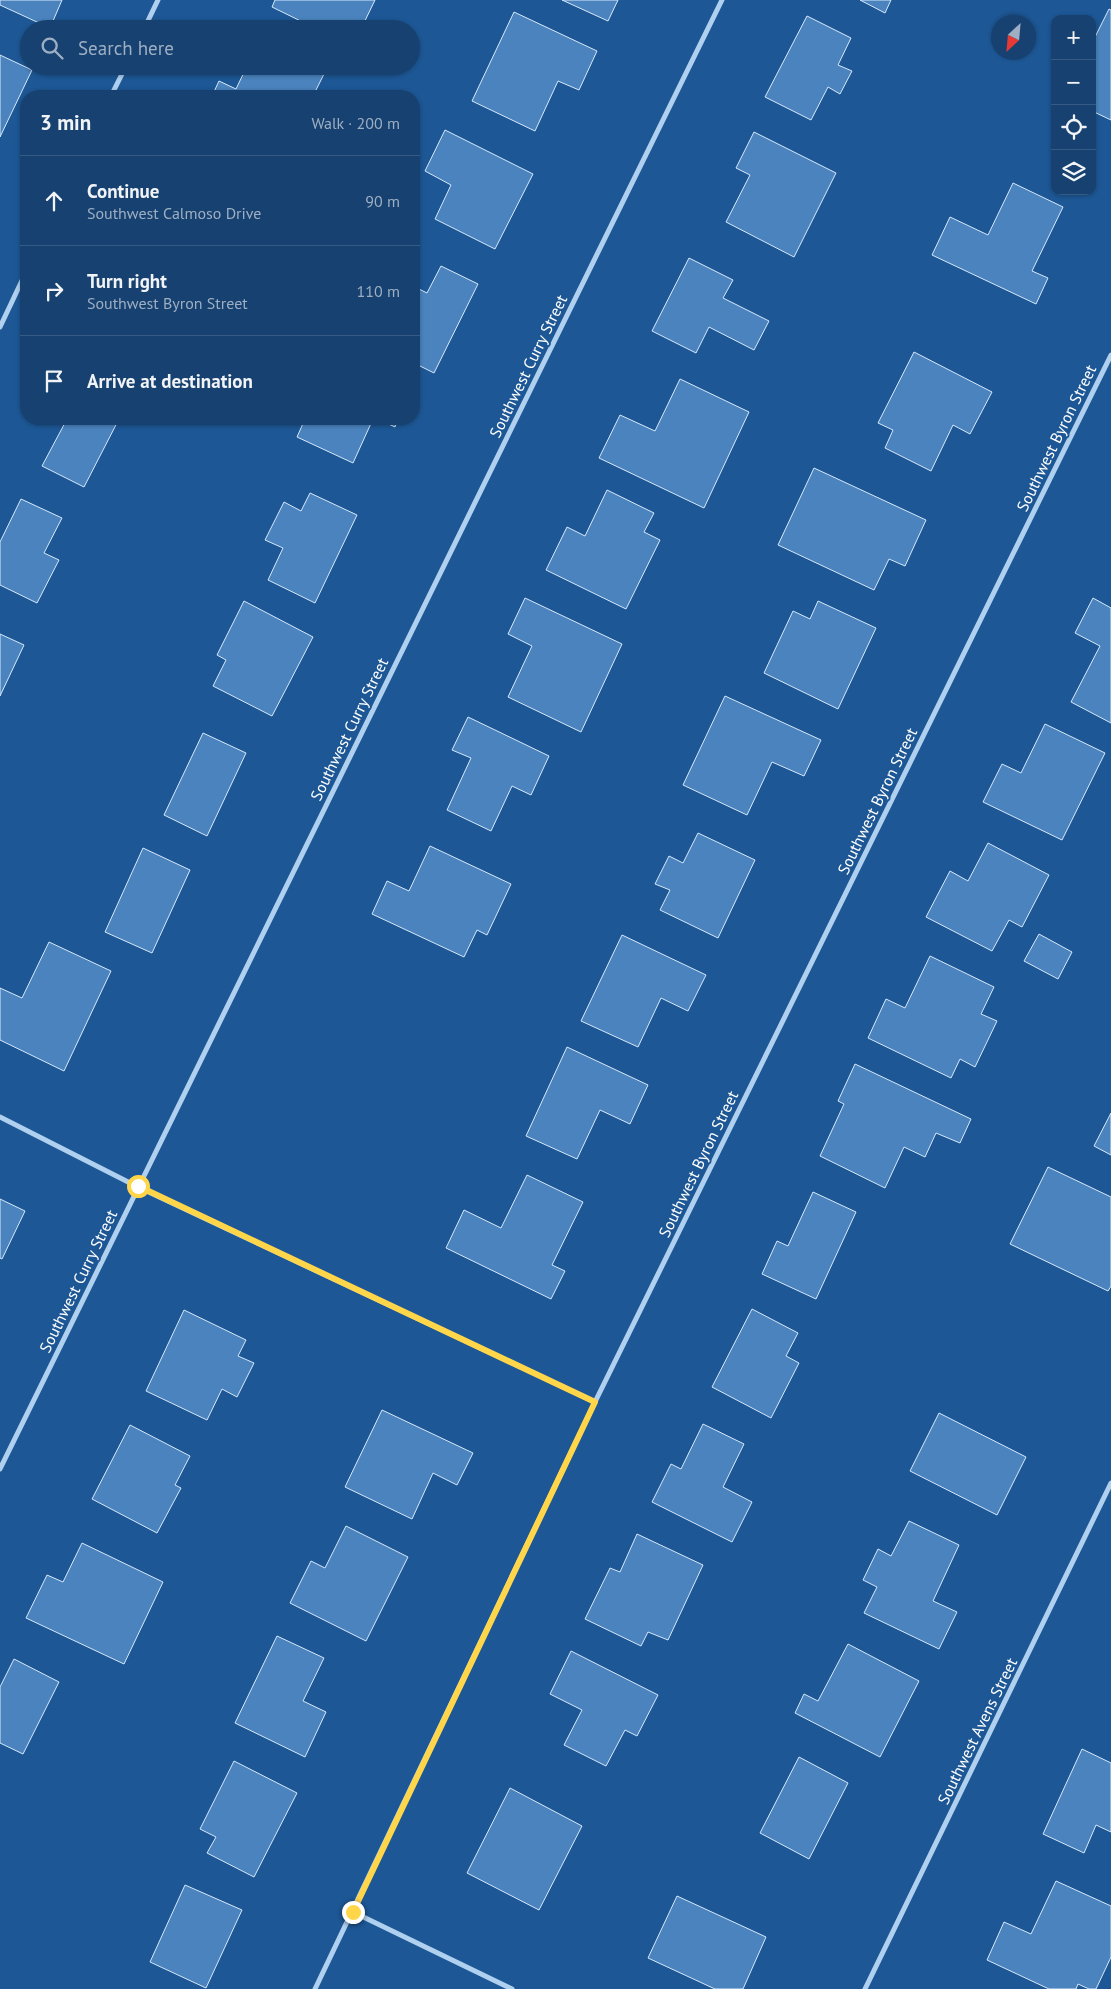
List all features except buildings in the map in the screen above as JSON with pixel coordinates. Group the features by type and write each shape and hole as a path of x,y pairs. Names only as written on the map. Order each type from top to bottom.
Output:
{"street":[{"path":"148,20 158,0"},
{"name":"Southwest Curry Street","path":"0,1470 722,0"},
{"path":"115,90 122,75"},
{"path":"0,327 20,285"},
{"name":"Southwest Byron Street","path":"315,1989 595,1402 1111,355"},
{"path":"0,1117 138,1186 595,1402"},
{"name":"Southwest Avens Street","path":"865,1989 1111,1483"},
{"path":"353,1912 512,1989"}],"route":[{"path":"138,1186 595,1402 353,1912"}]}
